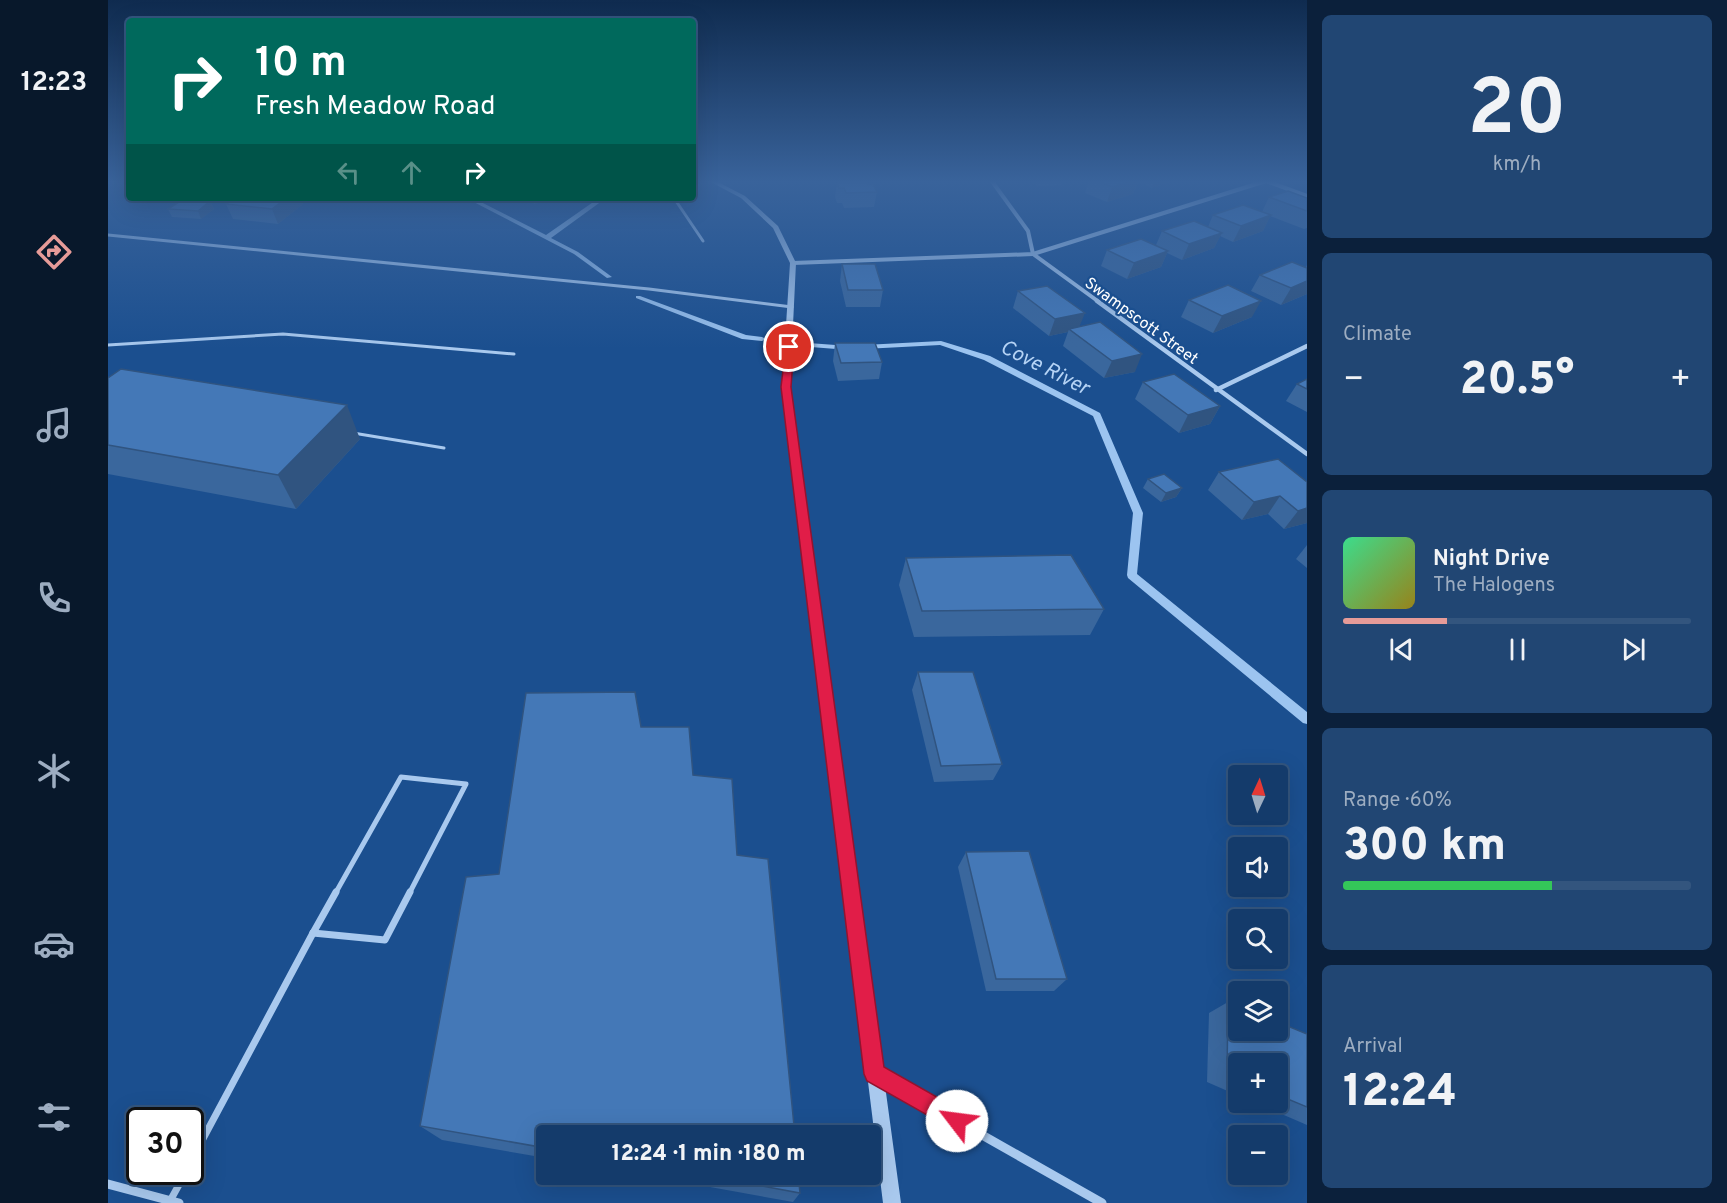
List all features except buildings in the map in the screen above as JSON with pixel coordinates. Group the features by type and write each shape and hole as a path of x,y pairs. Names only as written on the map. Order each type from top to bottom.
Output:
{"street":[{"path":"780,236 793,263 786,387 892,1203"},
{"path":"1029,236 1033,254"},
{"path":"793,263 1033,254 1090,236"},
{"name":"Swampscott Street","path":"1033,254 1216,390 1307,454"},
{"path":"1216,390 1307,346"},
{"path":"874,1074 1102,1203"},
{"path":"108,1184 175,1202"}],"lane":[{"path":"119,236 649,289 792,307"},
{"path":"700,236 703,241"},
{"path":"108,345 283,334 514,354"},
{"path":"352,432 444,448"},
{"path":"204,1137 313,933 401,777 466,784 385,940 313,933"},
{"path":"175,1202 181,1185"}],"waterway":[{"name":"Cove River","path":"543,236 576,253 609,277"},
{"name":"Cove River","path":"638,297 745,337 762,339"},
{"name":"Cove River","path":"864,347 941,343 987,358 1097,415 1138,513 1132,575 1307,719"},
{"name":"Cove River","path":"798,344 849,348"}],"route":[{"path":"789,347 786,387 874,1074 957,1121"}]}
